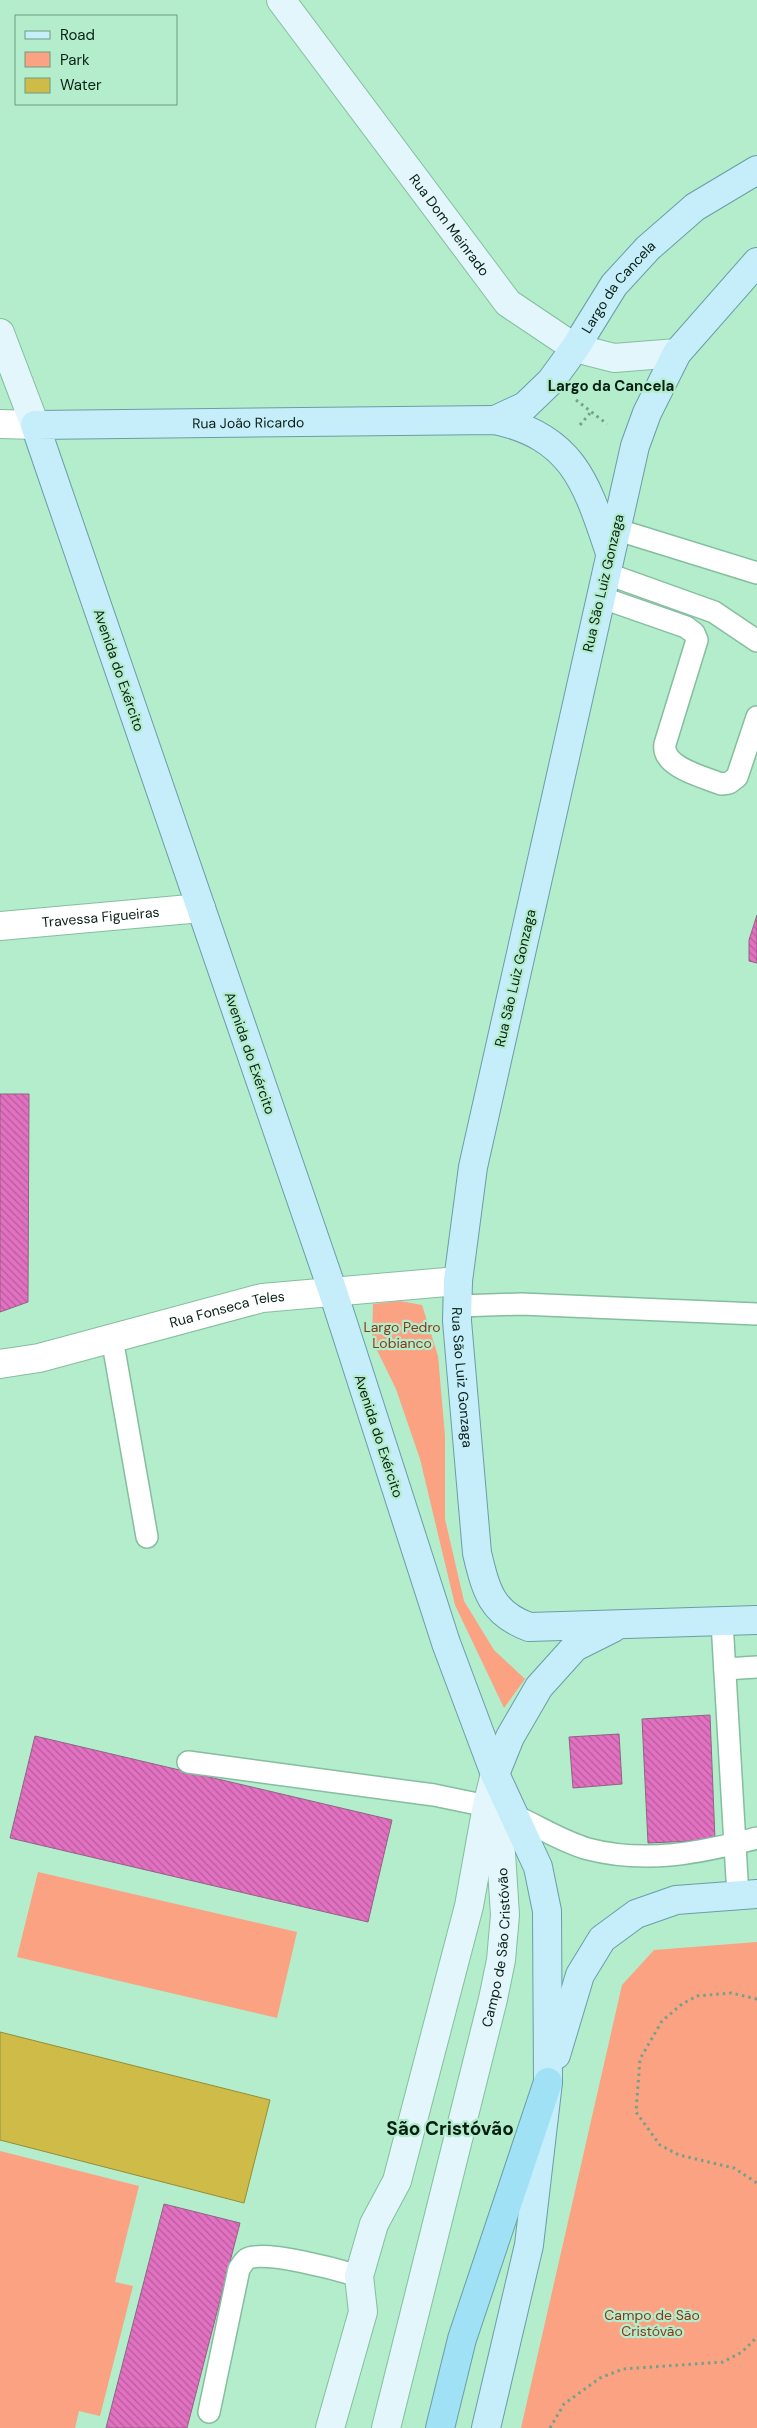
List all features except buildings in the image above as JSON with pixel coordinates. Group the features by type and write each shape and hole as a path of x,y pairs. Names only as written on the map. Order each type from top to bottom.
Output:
{"highway":[{"path":"440,2428 462,2339 548,2082"}],"main road":[{"name":"Largo da Cancela","path":"496,420 525,406 551,381 576,348 614,285 648,248 695,207 757,170"},
{"name":"Rua São Luiz Gonzaga","path":"619,1624 529,1627 507,1616 494,1604 486,1589 477,1553 457,1321 458,1294 473,1167 635,446 646,413 677,353 757,262"},
{"name":"Rua João Ricardo","path":"34,425 496,420"},
{"path":"496,420 532,431 559,450 578,472 592,500 608,563"},
{"name":"Avenida do Exército","path":"34,425 333,1292 446,1643 496,1774"},
{"path":"486,2428 530,2245 548,2082 547,1911 538,1867 496,1774 510,1737 539,1687 575,1647 619,1624 757,1620"},
{"path":"548,2082 580,1975 602,1939 636,1914 676,1900 748,1895"}],"street":[{"name":"Rua Dom Meinrado","path":"281,0 508,303 576,348 614,358 677,353"},
{"name":"Avenida do Exército","path":"0,333 34,425"},
{"name":"Rua João Ricardo","path":"0,424 34,425"},
{"name":"Travessa Figueiras","path":"0,926 201,908"},
{"name":"Rua Fonseca Teles","path":"0,1364 39,1358 262,1298 333,1292 458,1294"},
{"path":"330,2428 363,2312 359,2276 374,2224 397,2181 469,1906 487,1806 496,1774"},
{"name":"Campo de São Cristóvão","path":"386,2428 493,1999 501,1960 505,1915 496,1774"}],"lane":[{"path":"608,563 757,573"},
{"path":"608,563 714,612 757,641"},
{"path":"608,563 694,633 696,640 665,744 664,752 671,763 722,784 729,783 736,777 757,717"},
{"path":"458,1294 521,1304 757,1314"},
{"path":"112,1338 147,1538"},
{"path":"722,1622 735,1844 748,1895"},
{"path":"724,1669 757,1667"},
{"path":"188,1762 434,1795 487,1806"},
{"path":"515,1816 586,1848 630,1857 677,1856 757,1838"},
{"path":"209,2412 239,2269 247,2259 261,2256 279,2258 359,2276"}],"path":[{"path":"551,381 635,446"},
{"path":"757,1999 731,1993 697,1996 682,2004 662,2021 640,2059 636,2112 660,2145 679,2155 734,2168 757,2183"},
{"path":"550,2428 564,2404 600,2378 623,2369 723,2362 742,2352 757,2337"}],"green space":[{"name":"Largo Pedro Lobianco","path":"400,1301 422,1305 438,1356 445,1436 445,1519 464,1601 494,1650 525,1679 504,1708 455,1605 420,1459 396,1389 372,1340 373,1304"},
{"path":"38,1872 297,1932 277,2018 17,1957"},
{"name":"Campo de São Cristóvão","path":"757,1942 757,2428 521,2428 622,1985 654,1950"},
{"path":"0,2151 139,2186 115,2282 133,2286 100,2416 79,2411 75,2428 0,2428"}],"water":[{"path":"0,2032 270,2100 244,2203 0,2140"}],"district":[{"name":"Largo da Cancela","path":"611,386"},
{"name":"São Cristóvão","path":"450,2128"}]}
